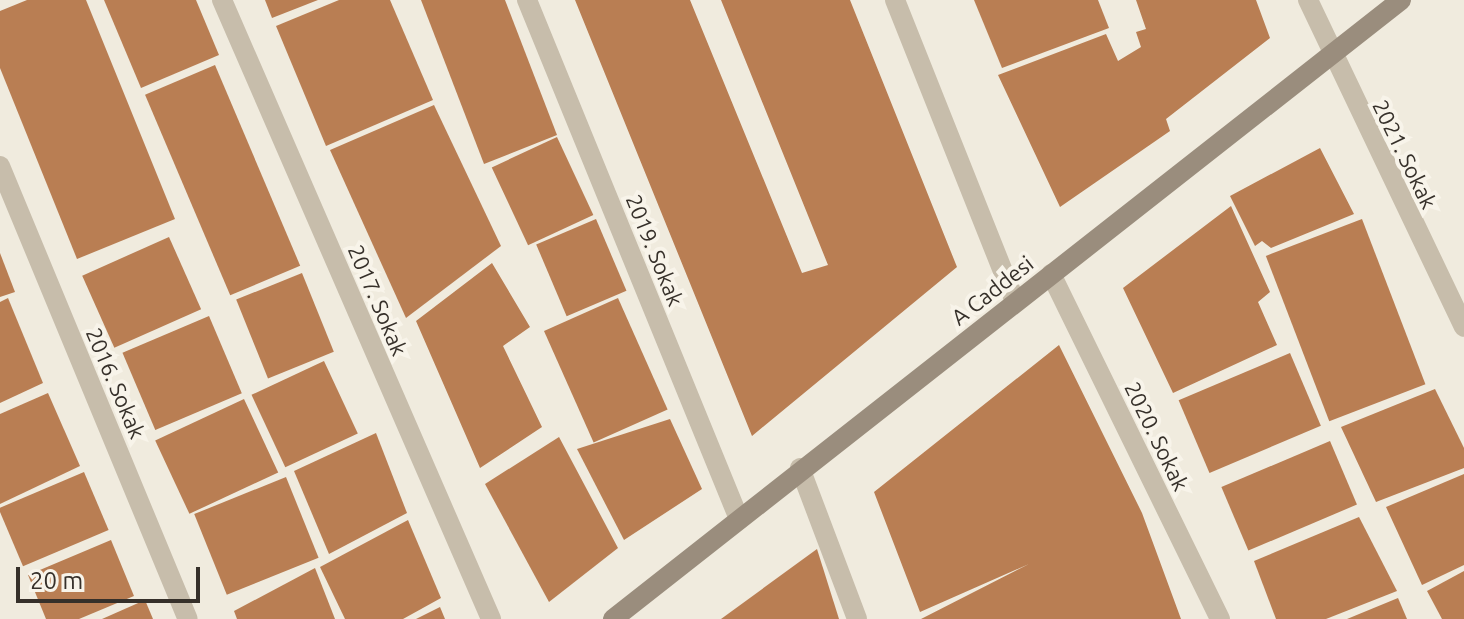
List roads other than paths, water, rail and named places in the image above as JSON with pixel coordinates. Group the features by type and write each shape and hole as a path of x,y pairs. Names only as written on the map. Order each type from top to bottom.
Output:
{"street":[{"name":"2017. Sokak","path":"222,0 491,619"},
{"name":"2019. Sokak","path":"527,0 739,519"},
{"path":"895,0 1015,302"},
{"name":"2021. Sokak","path":"1308,0 1330,57 1464,327"},
{"name":"A Caddesi","path":"613,619 800,468 1401,0"},
{"name":"2016. Sokak","path":"0,166 188,619"},
{"name":"2020. Sokak","path":"1051,274 1220,619"},
{"path":"800,468 857,619"}]}
